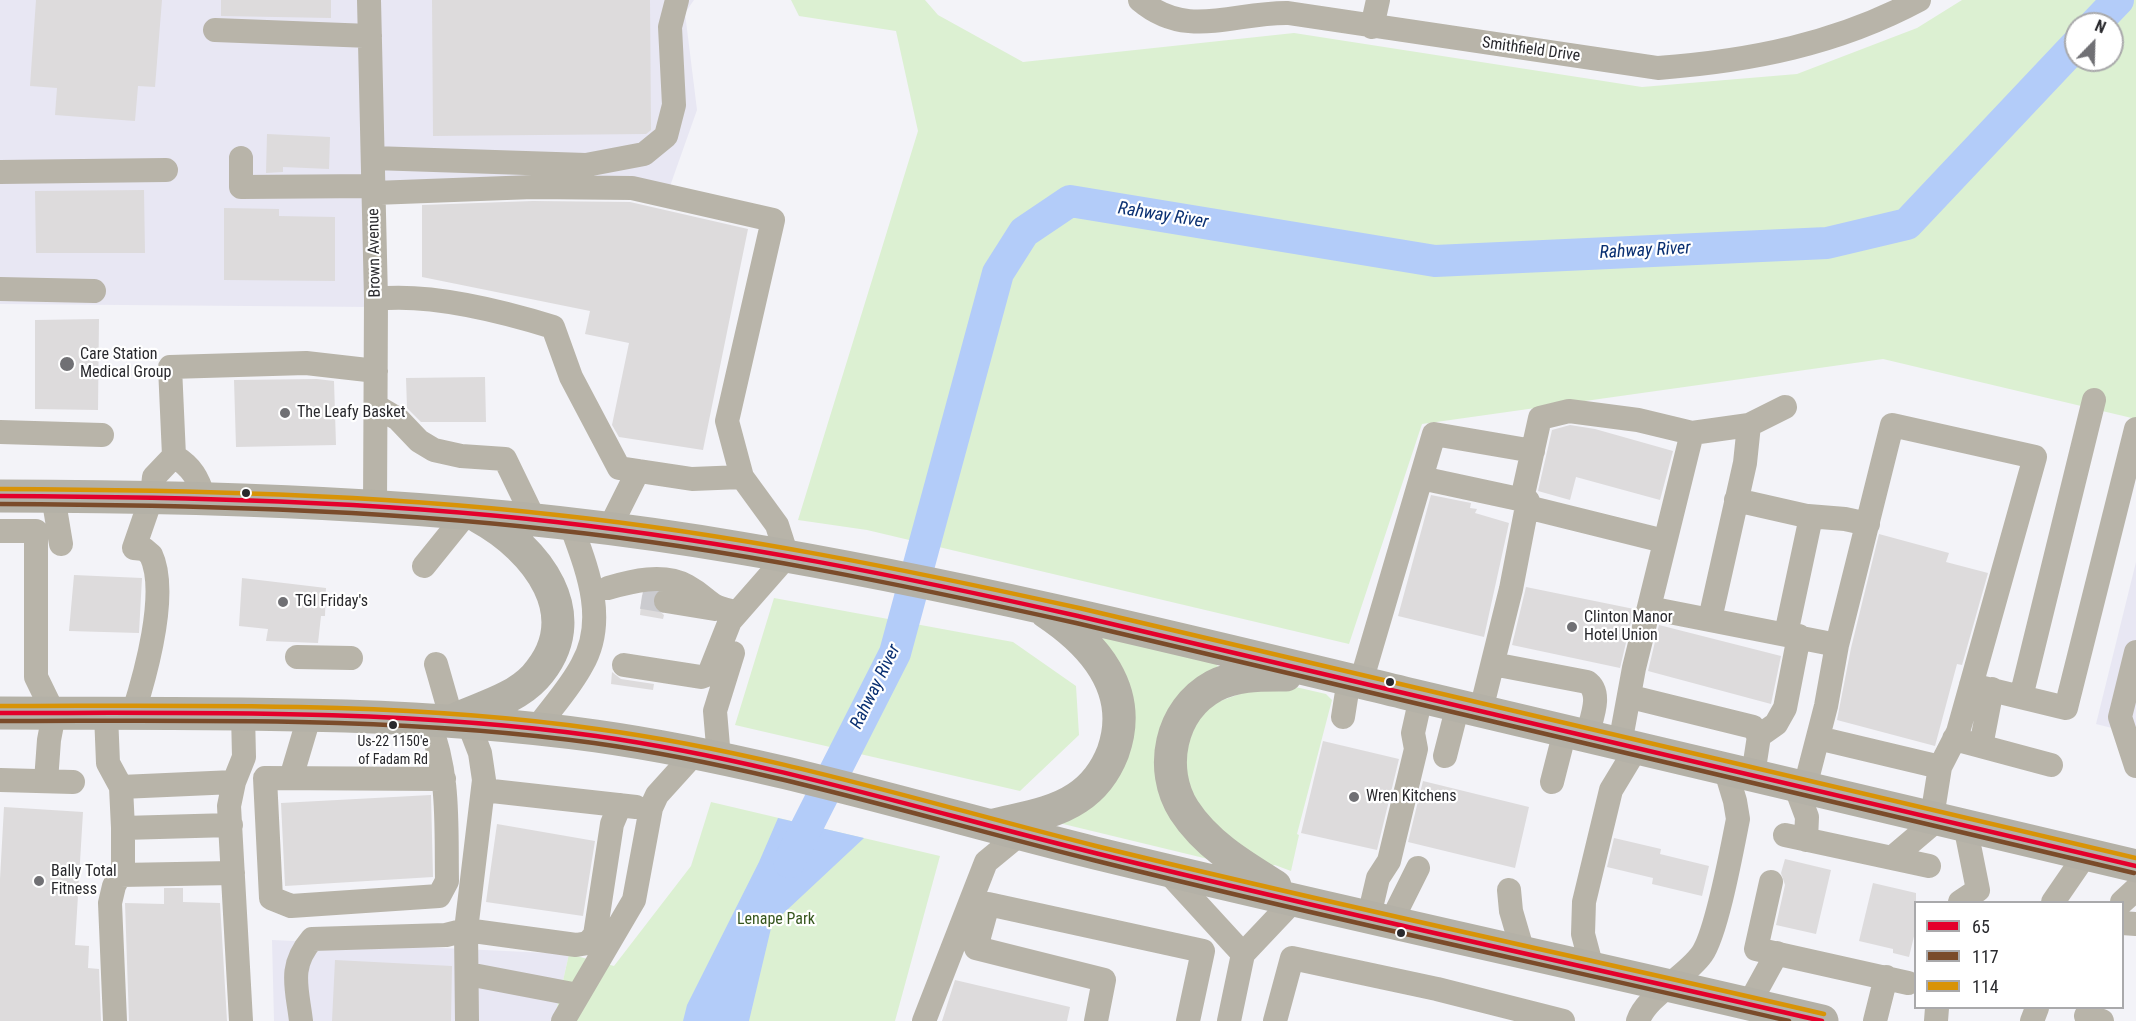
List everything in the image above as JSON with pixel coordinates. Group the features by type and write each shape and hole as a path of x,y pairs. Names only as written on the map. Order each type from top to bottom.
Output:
{"highway":[{"path":"0,495 152,496 375,507 609,529 787,556 956,587 1034,604 2136,866"},
{"path":"449,720 504,698 534,678 551,649 556,626 554,595 540,567 506,534 470,515"},
{"path":"1005,830 1079,797 1102,772 1112,754 1118,733 1119,699 1106,668 1076,634 1034,604"},
{"path":"1295,899 1223,852 1192,821 1178,798 1171,769 1171,754 1182,718 1195,701 1213,687 1246,676 1345,678"},
{"path":"0,713 310,714 449,720 631,741 707,756 1165,869 1822,1021"}],"street":[{"name":"Brown Avenue","path":"369,0 376,299 375,507"},
{"path":"373,159 586,165 644,154 666,136 674,105 670,27 677,0"},
{"name":"Smithfield Drive","path":"1140,0 1166,17 1182,22 1199,24 1245,15 1288,13 1658,68 1719,63 1780,53 1839,36 1919,0"},
{"path":"1372,27 1378,0"},
{"path":"215,30 370,36"},
{"path":"241,158 241,187 373,190 632,188 773,220 728,421 742,477 777,525 787,556 726,610 714,665 705,677 586,658"},
{"path":"0,172 166,170"},
{"path":"0,289 94,291"},
{"path":"376,299 398,297 506,312 553,327 571,377 619,468 692,480 742,477"},
{"path":"115,1021 110,903 114,886 123,869 123,828 121,787 108,763 119,714 152,649 156,580 151,555 144,549 135,548 152,496 154,477 174,456 170,366 306,363 376,371"},
{"path":"2021,697 2094,399"},
{"path":"376,406 398,419 419,441 434,450 460,456 506,459 536,521"},
{"path":"1445,756 1493,664 1511,589 1540,418 1569,411 1638,420 1692,433 1749,425 1785,407"},
{"path":"1710,619 1745,463 1749,425"},
{"path":"1929,866 1795,838 1807,817 1800,786 1818,738 1837,645 1892,425 2035,457 1981,687 1981,746"},
{"path":"1981,687 2066,708 2136,429"},
{"path":"0,432 102,435"},
{"path":"1592,968 1583,934 1584,902 1611,790 1629,746 1634,668 1692,433"},
{"path":"1343,717 1345,678 1421,478 1434,434 1533,452"},
{"path":"174,456 186,463 198,477 204,498"},
{"path":"609,529 638,471"},
{"path":"1421,478 1664,541"},
{"path":"53,496 61,544"},
{"path":"1736,500 1808,516 1845,519 1868,524"},
{"path":"424,566 470,515"},
{"path":"1638,1021 1644,1010 1697,960 1711,932 1738,819 1736,801 1739,772 1759,736 1776,724 1785,708 1793,635 1811,517 1808,516"},
{"path":"536,729 586,658 599,586 571,525"},
{"path":"0,531 36,531 36,677 54,714 49,740 46,781"},
{"path":"599,586 640,579 680,583 726,610"},
{"path":"599,586 623,594 642,597"},
{"path":"666,601 726,610"},
{"path":"1649,608 1837,645"},
{"path":"483,790 620,805 654,802 707,756 715,711 733,652 718,647"},
{"path":"2136,652 2120,717 2136,766"},
{"path":"297,657 351,658"},
{"path":"436,664 449,720 483,762 483,790 466,930 467,1021"},
{"path":"1493,664 1587,682 1593,686 1596,693 1552,782"},
{"path":"1969,896 1945,821 1940,767 1981,687"},
{"path":"1380,919 1378,878 1389,861 1416,748 1413,733 1421,697"},
{"path":"1631,697 1737,722 1753,727 1759,736"},
{"path":"241,1021 229,806 234,782 244,757 243,714"},
{"path":"291,778 310,714"},
{"path":"444,778 265,778 268,886 271,898 291,906 439,896 447,881 444,778 441,753 449,720"},
{"path":"1818,738 1940,767"},
{"path":"1954,739 2051,765"},
{"path":"0,780 74,782"},
{"path":"121,787 234,782"},
{"path":"563,1021 634,900 654,802"},
{"path":"301,1021 296,970 300,953 312,939 446,935 466,930 576,945 588,943 595,934 612,824 620,805"},
{"path":"1892,858 1945,821"},
{"path":"123,828 231,825"},
{"path":"924,1021 986,862 1005,830"},
{"path":"2054,901 2086,854"},
{"path":"1380,919 1419,868"},
{"path":"1165,869 1243,954"},
{"path":"120,875 233,873"},
{"path":"1771,882 1756,948 1897,980 1875,1021"},
{"path":"2124,901 2136,889"},
{"path":"1509,890 1510,911 1523,952"},
{"path":"1229,1021 1243,954 1295,899"},
{"path":"1096,1021 1104,980 976,948 988,904 1203,951 1188,1021"},
{"path":"1749,1004 1777,953"},
{"path":"1275,1021 1292,958 1437,989 1563,1021"},
{"path":"468,974 578,995"}],"shaded area":[{"path":"0,0 694,0 685,13 697,110 669,189 371,190 372,307 0,304"},
{"path":"2136,562 2136,734 2096,724"},
{"path":"272,940 569,954 554,1021 274,1021"}],"green space":[{"path":"791,0 925,0 938,15 1023,62 1294,33 1642,87 1797,74 1917,28 1962,0 2136,0 2136,419 1883,359 1422,424 1349,644 867,530 798,520 918,131 896,31 799,16"},
{"path":"774,598 1013,642 1076,686 1079,735 1020,791 735,725"},
{"path":"1103,637 1216,664 1223,673 1172,715 1208,859 1059,823 1109,781"},
{"path":"1274,682 1326,694 1332,700 1297,834 1299,835 1291,871 1275,865 1270,866 1201,819 1181,761 1203,707"},
{"name":"Lenape Park","path":"711,802 940,856 895,1021 554,1021 569,954 614,966 691,866"}],"water":[{"path":"778,818 864,838 772,924 749,1021 683,1021 687,1005 759,862"}],"building":[{"path":"36,0 162,0 155,87 138,86 135,121 55,115 57,88 30,86"},
{"path":"221,0 331,0 331,18 221,16"},
{"path":"432,0 650,0 651,130 646,134 433,136"},
{"path":"267,134 330,137 329,169 283,167 283,172 266,173"},
{"path":"144,190 145,253 36,253 35,191"},
{"path":"533,201 630,202 748,229 703,450 619,437 612,425 629,343 585,334 590,311 422,277 422,205"},
{"path":"224,208 279,209 279,216 335,217 335,281 224,280"},
{"name":"Care Station Medical Group","path":"99,319 98,410 35,409 35,320"},
{"path":"485,377 486,422 421,422 407,408 406,378"},
{"name":"The Leafy Basket","path":"317,379 334,381 336,445 236,447 234,380"},
{"path":"1570,425 1595,429 1673,451 1660,500 1576,477 1570,500 1538,491 1552,430"},
{"path":"1431,495 1471,503 1470,508 1477,509 1475,513 1509,523 1484,637 1398,616"},
{"path":"1879,534 1949,553 1946,562 1988,573 1962,665 1957,664 1935,746 1837,720 1851,648"},
{"path":"74,575 142,578 139,633 69,631"},
{"name":"TGI Friday's","path":"242,578 326,588 325,616 321,616 318,643 266,641 268,629 239,626"},
{"name":"Clinton Manor Hotel Union","path":"1526,587 1634,609 1620,668 1512,645"},
{"path":"654,593 653,605 664,615 663,619 640,615 642,595"},
{"path":"1659,625 1781,656 1771,704 1648,671"},
{"path":"612,672 621,679 654,684 653,690 611,684"},
{"name":"Wren Kitchens","path":"1323,741 1399,759 1377,850 1301,833"},
{"path":"1423,781 1529,807 1515,868 1408,842"},
{"path":"431,795 433,877 285,886 281,803"},
{"name":"Bally Total Fitness","path":"4,807 83,812 75,945 89,946 88,968 99,969 101,1021 0,1021 0,879"},
{"path":"497,824 595,841 583,916 486,902"},
{"path":"1614,838 1661,849 1660,854 1709,866 1702,896 1652,884 1653,878 1607,867"},
{"path":"1785,859 1831,870 1816,934 1776,925 1785,885 1781,873"},
{"path":"1873,883 1916,893 1914,936 1909,957 1893,953 1893,949 1859,941"},
{"path":"164,888 183,888 183,902 220,903 227,1021 129,1021 125,903 164,904"},
{"path":"335,960 452,966 451,1021 332,1021"},
{"path":"955,980 1070,1007 1067,1021 942,1021"}],"waterway":[{"name":"Rahway River","path":"2106,12 2118,0"},
{"name":"Rahway River","path":"789,862 895,653 998,273 1024,232 1070,201 1435,261 1827,243 1907,224 2064,58"}],"tunnel":[{"path":"642,597 666,601"}],"transit line":[{"name":"114","path":"0,489 279,494 418,502 623,523 819,554 1079,608 2136,858"},
{"name":"65","path":"0,496 209,499 418,509 622,530 753,550 883,574 1078,616 2136,866"},
{"name":"117","path":"0,504 208,507 417,517 621,538 817,569 1076,623 2134,873"},
{"name":"114","path":"0,706 374,709 523,720 660,739 848,780 1187,868 1824,1014"},
{"name":"65","path":"0,713 224,713 373,717 522,727 659,746 847,788 1095,853 1276,897 1822,1021"},
{"name":"117","path":"0,721 372,724 520,734 657,753 845,795 1093,860 1267,902 1789,1021"}],"place":[{"name":"Care Station Medical Group","path":"67,364"},
{"name":"The Leafy Basket","path":"285,413"},
{"name":"TGI Friday's","path":"283,602"},
{"name":"Clinton Manor Hotel Union","path":"1572,627"},
{"name":"Us-22 1150'e of Fadam Rd","path":"393,725"},
{"name":"Wren Kitchens","path":"1354,797"},
{"name":"Bally Total Fitness","path":"39,881"}]}
